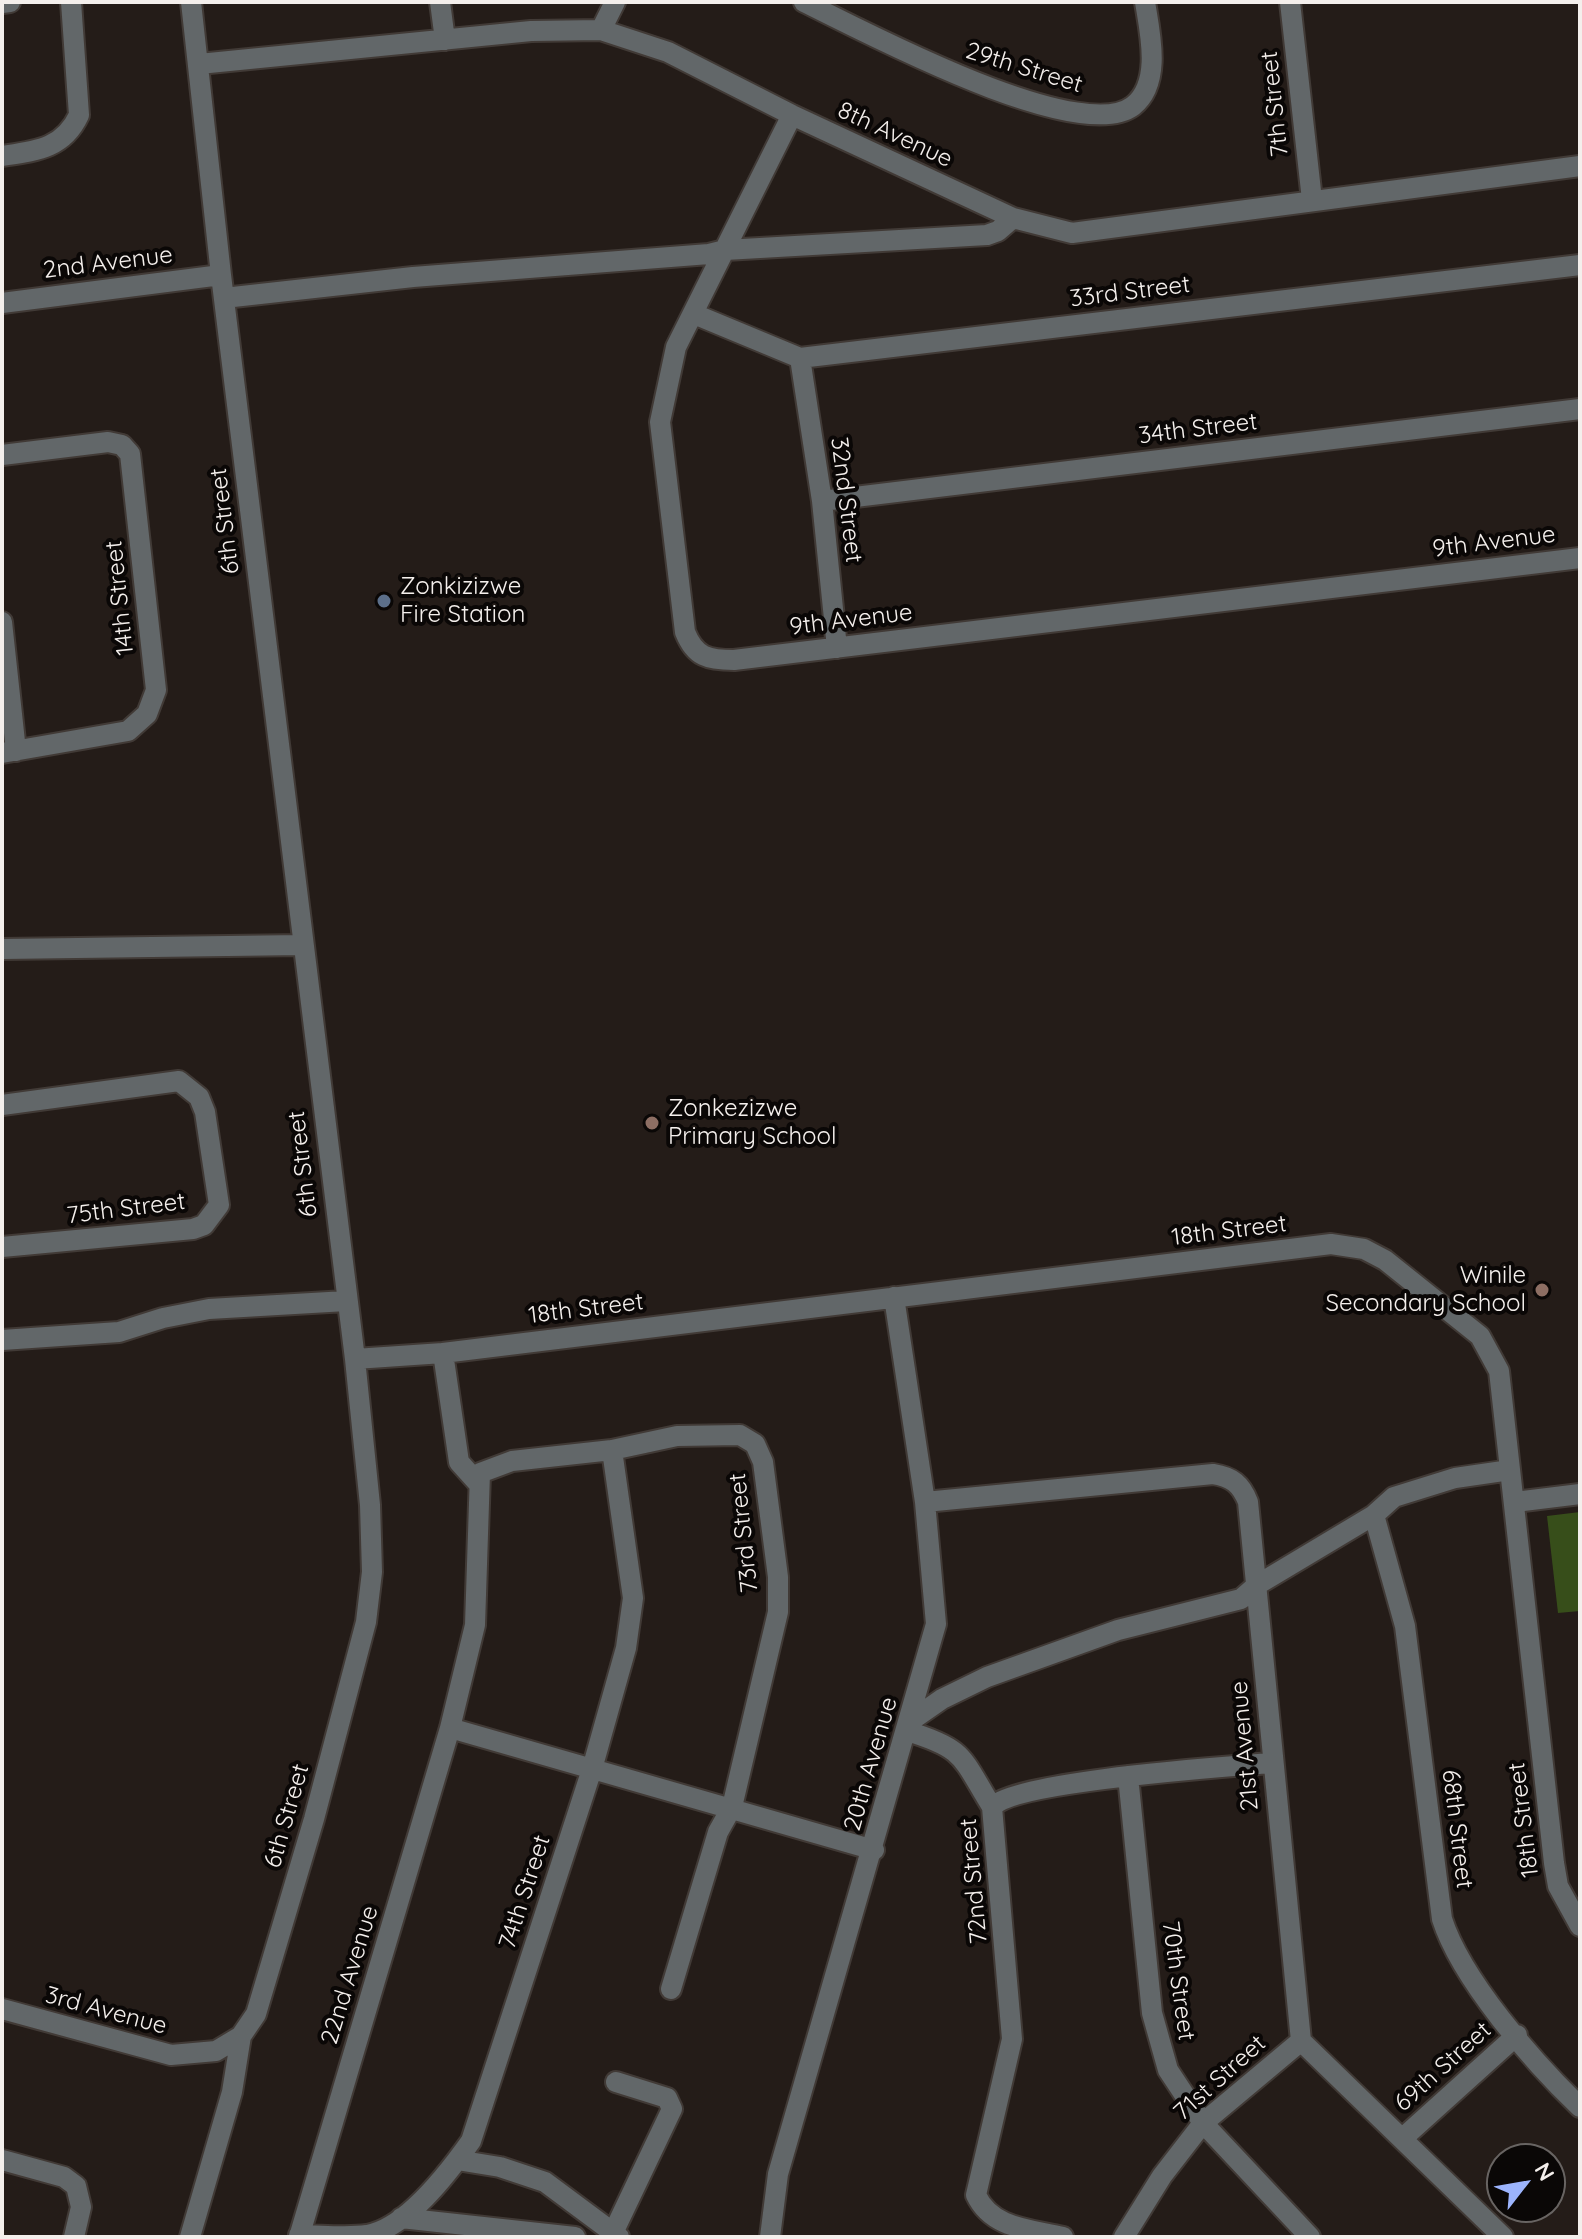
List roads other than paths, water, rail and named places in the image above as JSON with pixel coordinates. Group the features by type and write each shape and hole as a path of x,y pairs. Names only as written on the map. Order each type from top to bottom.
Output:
{"street":[{"path":"2,3 10,2"},
{"path":"2,156 50,148 72,129 79,115 71,2"},
{"name":"6th Street","path":"190,2237 232,2092 241,2036 256,2014 314,1819 366,1622 372,1572 370,1505 355,1359 221,275 191,2"},
{"path":"440,2 445,40"},
{"path":"601,30 615,2"},
{"name":"29th Street","path":"804,2 943,70 999,92 1082,114 1115,113 1131,108 1145,90 1152,68 1145,2"},
{"name":"7th Street","path":"1290,2 1312,200"},
{"name":"8th Avenue","path":"199,64 531,31 601,30 668,52 792,115 1013,218 1072,233 1098,232 1312,200 1580,166"},
{"name":"9th Avenue","path":"792,115 676,347 660,422 685,632 692,648 701,657 734,660 1580,558"},
{"path":"224,298 413,277 709,254 725,250 973,236 998,231 1013,218"},
{"name":"33rd Street","path":"694,314 800,358 1580,265"},
{"name":"2nd Avenue","path":"2,303 221,275"},
{"name":"32nd Street","path":"800,358 822,501 837,648"},
{"name":"34th Street","path":"822,501 1580,409"},
{"name":"14th Street","path":"2,455 108,442 122,445 130,454 156,690 147,714 128,731 9,752"},
{"path":"2,622 9,752"},
{"path":"2,949 302,945"},
{"name":"75th Street","path":"2,1105 179,1081 199,1097 205,1112 219,1205 204,1225 193,1229 2,1247"},
{"name":"18th Street","path":"355,1359 443,1353 1331,1244 1364,1249 1466,1322 1489,1347 1499,1371 1554,1863 1558,1886 1580,1926"},
{"name":"20th Avenue","path":"770,2237 778,2174 874,1850 936,1624 925,1502 894,1297"},
{"path":"2,1340 119,1332 163,1318 209,1309 346,1301"},
{"path":"443,1353 459,1462 477,1482"},
{"name":"73rd Street","path":"477,1482 480,1473 512,1461 612,1450 677,1436 740,1435 755,1444 763,1462 778,1577 778,1612 732,1807 718,1832 671,1989"},
{"name":"74th Street","path":"299,2236 371,2234 401,2218 433,2190 471,2141 592,1769 626,1648 633,1598 612,1450"},
{"path":"908,1727 977,1681 1118,1630 1241,1599 1257,1585 1374,1515 1394,1497 1510,1470"},
{"name":"21st Avenue","path":"925,1502 1213,1474 1226,1476 1243,1489 1248,1502 1257,1585 1271,1763 1301,2041"},
{"name":"22nd Avenue","path":"299,2236 450,1728 475,1625 479,1596 477,1482"},
{"path":"1515,1502 1580,1494"},
{"name":"68th Street","path":"1374,1515 1405,1626 1442,1919 1461,1963 1517,2035 1580,2107"},
{"path":"908,1727 958,1752 992,1807"},
{"path":"450,1728 874,1850"},
{"name":"72nd Street","path":"1063,2237 999,2222 988,2215 976,2195 1012,2039 992,1807 1012,1795 1128,1776 1271,1763"},
{"name":"70th Street","path":"1128,1776 1158,2043 1168,2070 1203,2123 1310,2237"},
{"name":"3rd Avenue","path":"2,2009 171,2055 216,2051 241,2036"},
{"name":"69th Street","path":"1404,2137 1517,2035"},
{"path":"1301,2041 1404,2137 1503,2237"},
{"name":"71st Street","path":"1124,2237 1162,2176 1203,2123 1301,2041"},
{"path":"457,2160 500,2167 545,2182 616,2235 672,2109 667,2098 616,2082"},
{"path":"2,2160 64,2177 76,2186 81,2207 74,2237"},
{"path":"401,2218 436,2229 575,2237"}],"place":[{"name":"Zonkizizwe Fire Station","path":"384,601"},
{"name":"Zonkezizwe Primary School","path":"652,1123"},
{"name":"Winile Secondary School","path":"1542,1290"}]}
